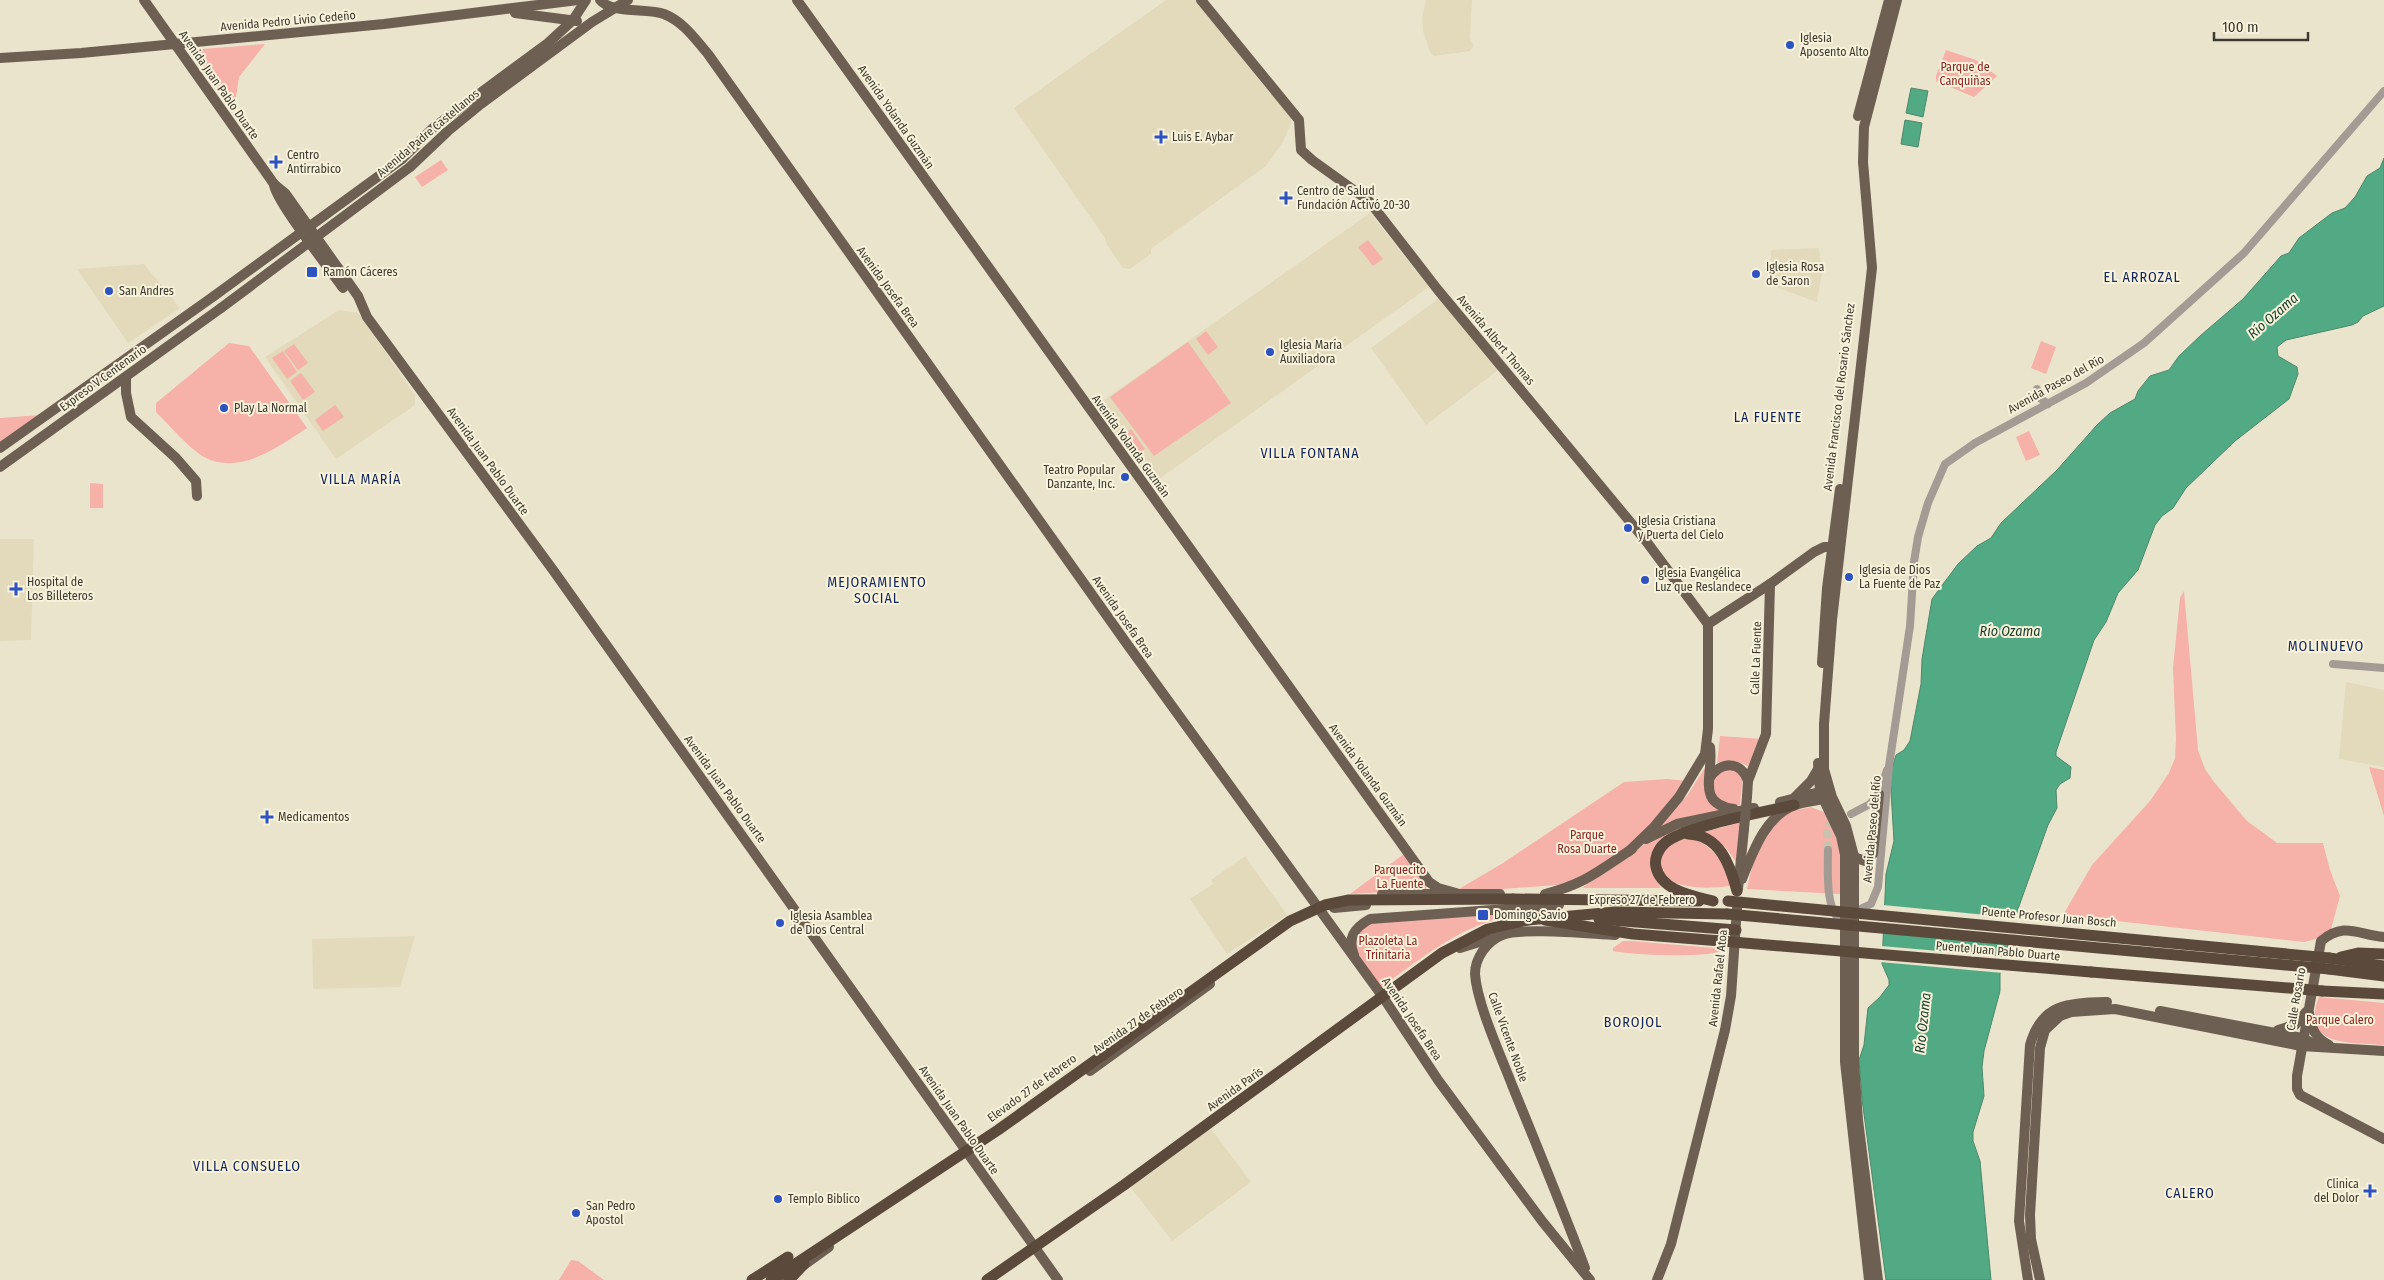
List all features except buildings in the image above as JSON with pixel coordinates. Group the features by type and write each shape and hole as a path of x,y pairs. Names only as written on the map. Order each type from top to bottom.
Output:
{"highway":[{"path":"1713,901 1676,889 1665,883 1658,875 1656,868 1657,854 1665,843 1681,835 1792,803"},
{"path":"1681,835 1700,836 1721,851 1732,870 1737,891"},
{"name":"Elevado 27 de Febrero","path":"770,1280 998,1130 1290,921 1325,906 1349,900 1528,900"},
{"path":"1528,900 1546,900"},
{"path":"1528,900 1592,901"},
{"name":"Expreso 27 de Febrero","path":"1592,901 1728,901"},
{"name":"Puente Profesor Juan Bosch","path":"1728,901 2331,962"},
{"name":"Expreso 27 de Febrero","path":"1533,920 1554,916 1615,912 1727,914"},
{"name":"Puente Profesor Juan Bosch","path":"1727,914 2384,965"},
{"path":"1554,916 1736,930"},
{"path":"988,1280 1124,1185 1373,1001 1442,953 1470,936 1533,920"},
{"name":"Puente Juan Pablo Duarte","path":"1533,920 1633,934 2384,995"},
{"path":"2331,962 2358,953 2384,954"},
{"path":"2331,962 2384,976"},
{"path":"789,1280 819,1248"},
{"path":"752,1280 788,1257"}],"main road":[{"name":"Avenida Juan Pablo Duarte","path":"144,0 274,184 285,193 358,296 361,307 367,317 553,570 831,958 968,1155 1058,1280"},
{"name":"Avenida Pedro Livio Cedeño","path":"0,58 176,44 499,12 578,0"},
{"name":"Avenida Padre Castellanos","path":"214,296 402,159 433,128 548,43 573,20 586,0"},
{"name":"Avenida Josefa Brea","path":"600,0 602,4 617,8 664,14 683,24 708,54 1132,652 1383,997 1438,1080 1542,1221 1589,1278"},
{"name":"Avenida Padre Castellanos","path":"222,308 410,167 448,131 481,104 592,22 628,0"},
{"name":"Avenida Yolanda Guzmán","path":"797,0 1429,882 1438,888 1456,893"},
{"name":"Avenida Albert Thomas","path":"1201,0 1300,120 1302,150 1312,160 1369,201 1444,298 1646,541 1708,624"},
{"name":"Avenida Francisco del Rosario Sánchez","path":"1827,794 1824,769 1824,724 1836,547 1864,298 1866,254 1856,147 1858,118 1889,0"},
{"name":"Avenida Francisco del Rosario Sánchez","path":"1827,794 1818,769 1818,725 1824,618 1836,547 1872,268 1863,162 1864,126 1897,0"},
{"path":"499,12 592,22"},
{"path":"541,16 553,24 554,35 548,43"},
{"name":"Expreso V Centenario","path":"0,448 214,296"},
{"name":"Expreso V Centenario","path":"0,468 222,308"},
{"path":"126,377 126,393 131,418 176,458 196,481 197,496"},
{"path":"1628,852 1654,827 1689,783 1705,754 1708,729 1708,624 1770,584 1803,558 1824,547 1836,547"},
{"name":"Calle La Fuente","path":"1766,734 1770,584"},
{"path":"1708,729 1711,753 1710,797 1715,803 1724,808 1742,811"},
{"name":"Avenida Rafael Atoa","path":"1657,1280 1671,1244 1725,1030 1731,996 1737,891 1748,781 1766,734"},
{"path":"1709,780 1719,768 1727,764 1735,765 1746,773 1748,781"},
{"path":"1737,891 1757,843 1773,820 1792,803 1811,781 1818,769"},
{"path":"1318,908 1350,895 1456,893 1546,900 1597,874 1656,833 1677,824 1792,803 1827,794 1846,826 1850,856 1850,1062 1869,1280"},
{"path":"1850,856 1865,861 1873,854 1879,794"},
{"path":"1359,965 1351,948 1351,940 1358,926 1370,919 1546,900 1572,894 1592,901"},
{"name":"Avenida 27 de Febrero","path":"783,1280 863,1224 968,1155 1188,1002 1229,969 1318,908 1546,900"},
{"name":"Calle Rosario","path":"2384,937 2351,929 2328,935 2321,941 2296,1082 2300,1095 2384,1139"},
{"path":"1502,935 1522,932 1633,934"},
{"name":"Avenida París","path":"992,1280 1124,1188 1383,997 1449,952 1502,935"},
{"name":"Calle Vicente Noble","path":"1502,935 1483,950 1477,961 1476,985 1494,1040 1589,1278"},
{"path":"2028,1280 2019,1221 2030,1045 2035,1028 2045,1015 2052,1010 2070,1004 2111,1002 2263,1030 2317,1046 2384,1051"},
{"path":"2040,1280 2031,1239 2030,1206 2041,1038 2050,1022 2070,1012 2115,1008 2302,1042"},
{"path":"2263,1030 2287,1029 2295,1026 2308,1010"},
{"path":"2308,1010 2315,1035 2320,1041 2335,1048"},
{"path":"1850,1062 1878,1280"}],"street":[{"name":"Avenida Paseo del Río","path":"1850,911 1871,904 1878,887 1889,766 1910,626 1914,562 1918,536 1928,503 1945,464 1975,443 2108,369 2144,343 2244,253 2384,91"},
{"path":"2038,388 2040,398 2048,404"},
{"path":"2333,664 2384,668"},
{"name":"Avenida Paseo del Río","path":"1851,814 1866,807 1879,794 1889,766"},
{"path":"1828,850 1830,904 1837,918 1850,924"}],"shaded area":[{"name":"Luis E. Aybar","path":"1166,0 1198,0 1291,118 1291,123 1283,142 1266,166 1151,249 1151,254 1130,269 1123,268 1107,245 1105,238 1014,108"},
{"path":"1426,0 1472,0 1470,38 1474,46 1470,51 1434,56 1430,52 1423,31 1422,18"},
{"path":"1370,213 1429,287 1152,484 1097,405"},
{"path":"1819,248 1822,273 1817,302 1770,285 1771,250"},
{"path":"144,264 180,308 128,343 77,269"},
{"path":"1445,294 1502,367 1426,425 1371,348"},
{"path":"339,310 358,313 415,395 415,405 336,459 265,357"},
{"name":"Hospital de Los Billeteros","path":"0,539 34,539 31,640 0,641"},
{"path":"2346,682 2384,690 2384,767 2339,759"},
{"path":"1245,856 1287,915 1227,954 1190,899 1213,884 1211,880"},
{"path":"415,936 400,987 313,989 312,939"},
{"path":"1209,1126 1251,1182 1172,1241 1130,1186"}],"green space":[{"path":"265,44 239,77 234,110 196,59 198,52 202,49"},
{"name":"Parque de Canquiñas","path":"1946,50 1976,60 1997,76 1974,97 1936,81 1936,76"},
{"path":"441,160 448,170 422,187 415,177"},
{"path":"1368,240 1383,259 1373,266 1358,247"},
{"path":"1206,331 1218,347 1208,355 1196,339"},
{"path":"2041,341 2056,347 2046,374 2031,368"},
{"path":"1188,342 1231,403 1154,456 1110,397"},
{"name":"Play La Normal","path":"229,343 249,346 307,428 258,457 231,463 217,462 199,454 156,412 156,403"},
{"path":"294,344 308,363 298,370 284,351"},
{"path":"283,351 297,372 287,379 272,358"},
{"path":"301,373 315,392 303,400 290,381"},
{"path":"335,405 344,417 323,431 315,420"},
{"path":"41,415 0,444 0,418"},
{"path":"1131,429 1145,449 1135,456 1121,436"},
{"path":"2029,431 2040,455 2026,461 2016,437"},
{"path":"90,483 103,484 103,508 90,508"},
{"path":"2184,591 2198,750 2205,769 2247,821 2277,843 2323,843 2330,870 2340,896 2331,929 2316,939 2304,942 2063,915 2092,865 2150,801 2169,773 2175,758 2173,668 2180,598"},
{"path":"1720,736 1762,739 1748,766 1733,761 1717,763"},
{"path":"1708,763 1706,785 1721,811 1653,831 1687,796"},
{"path":"2369,767 2384,770 2384,816"},
{"path":"1730,768 1743,774 1740,805 1728,805 1713,796 1712,778"},
{"name":"Parque Rosa Duarte","path":"1667,779 1687,781 1652,825 1606,864 1570,884 1489,890 1459,889 1503,863 1624,782"},
{"path":"1811,807 1826,813 1840,841 1840,894 1747,889 1755,858 1770,828 1785,814"},
{"path":"1733,815 1656,845 1651,856 1651,867 1661,888 1582,888 1654,837 1671,830"},
{"path":"1742,822 1738,866 1723,845 1701,833"},
{"path":"1693,838 1700,841 1718,857 1727,871 1730,886 1713,888 1687,886 1663,877 1659,861 1665,847 1681,839"},
{"name":"Parquecito La Fuente","path":"1404,854 1426,885 1426,890 1350,894"},
{"name":"Plazoleta La Trinitaria","path":"1546,910 1546,912 1493,920 1463,933 1434,949 1380,988 1362,964 1355,949 1355,936 1370,923"},
{"path":"1623,941 1726,949 1706,954 1690,955 1654,955 1613,951 1613,948"},
{"name":"Parque Calero","path":"2319,997 2384,1003 2384,1045 2344,1042 2332,1039 2322,1033 2316,1025 2315,1013"},
{"path":"571,1260 578,1261 604,1280 559,1280"}],"water":[{"path":"1911,88 1928,91 1923,117 1906,113"},
{"path":"1905,120 1922,123 1918,147 1901,144"},
{"name":"Río Ozama","path":"2384,158 2384,306 2363,316 2352,325 2286,340 2277,347 2278,356 2297,367 2298,374 2289,399 2235,441 2186,488 2173,508 2162,516 2155,525 2138,570 2118,593 2106,622 2094,640 2056,752 2056,756 2071,767 2070,778 2060,784 2056,790 2057,808 2048,825 2018,909 2000,974 2000,991 1984,1051 1982,1067 1984,1096 1973,1132 1973,1141 1980,1161 1991,1280 1886,1280 1862,1099 1859,1060 1864,1045 1868,1008 1889,985 1889,980 1882,964 1886,874 1894,841 1890,775 1896,755 1904,750 1910,741 1921,684 1922,659 1932,599 1958,564 1977,546 1991,538 2001,523 2057,470 2097,425 2110,413 2135,399 2138,391 2150,376 2169,370 2179,356 2243,299 2281,256 2289,253 2299,238 2332,213 2345,208 2355,197 2367,176 2380,168"}],"pier":[{"path":"1883,905 2018,918 2011,944 1882,932"},
{"path":"1881,946 2008,957 2003,973 1880,962"}],"tunnel":[{"path":"1828,850 1828,828 1837,818"}],"place":[{"name":"Iglesia Aposento Alto","path":"1790,45"},
{"name":"Luis E. Aybar","path":"1161,137"},
{"name":"Centro Antirrabico","path":"276,162"},
{"name":"Centro de Salud Fundación Activó 20-30","path":"1286,198"},
{"name":"Ramón Cáceres","path":"312,272"},
{"name":"Iglesia Rosa de Saron","path":"1756,274"},
{"name":"San Andres","path":"109,291"},
{"name":"Iglesia María Auxiliadora","path":"1270,352"},
{"name":"Play La Normal","path":"224,408"},
{"name":"Teatro Popular Danzante, Inc.","path":"1125,477"},
{"name":"Iglesia Cristiana y Puerta del Cielo","path":"1628,528"},
{"name":"Iglesia de Dios La Fuente de Paz","path":"1849,577"},
{"name":"Iglesia Evangélica Luz que Reslandece","path":"1645,580"},
{"name":"Hospital de Los Billeteros","path":"16,589"},
{"name":"Medicamentos","path":"267,817"},
{"name":"Domingo Savio","path":"1483,915"},
{"name":"Iglesia Asamblea de Dios Central","path":"780,923"},
{"name":"Clinica del Dolor","path":"2370,1191"},
{"name":"Templo Biblico","path":"778,1199"},
{"name":"San Pedro Apostol","path":"576,1213"}],"district":[{"name":"EL ARROZAL","path":"2142,277"},
{"name":"LA FUENTE","path":"1768,417"},
{"name":"VILLA FONTANA","path":"1310,453"},
{"name":"VILLA MARÍA","path":"361,479"},
{"name":"MEJORAMIENTO SOCIAL","path":"877,590"},
{"name":"MOLINUEVO","path":"2326,646"},
{"name":"BOROJOL","path":"1633,1022"},
{"name":"VILLA CONSUELO","path":"247,1166"},
{"name":"CALERO","path":"2190,1193"}]}
